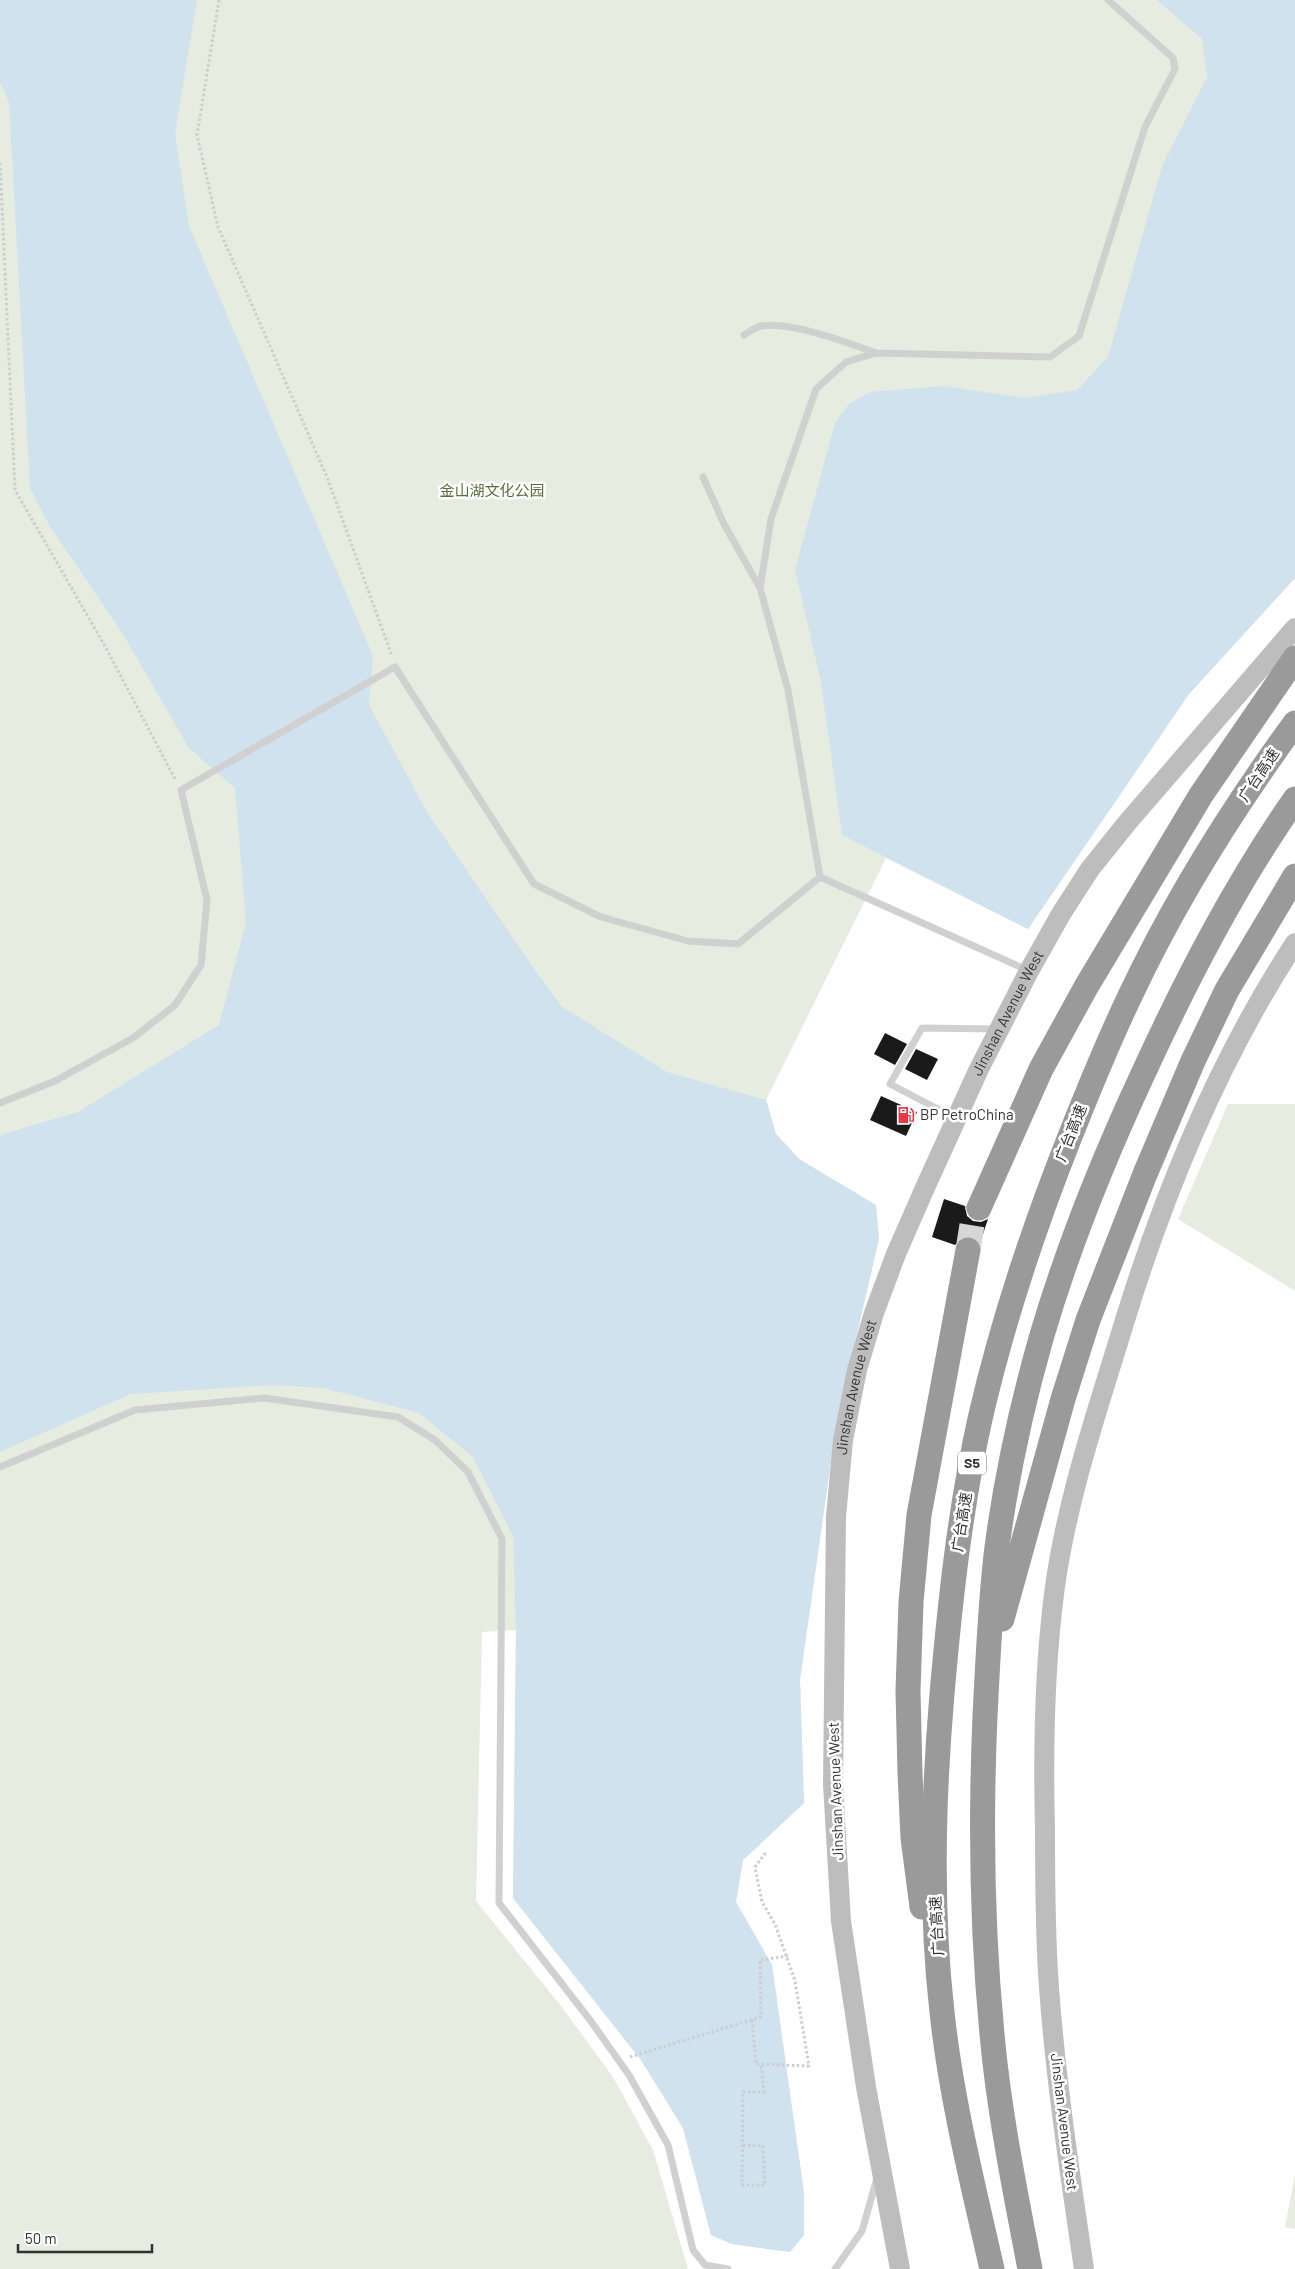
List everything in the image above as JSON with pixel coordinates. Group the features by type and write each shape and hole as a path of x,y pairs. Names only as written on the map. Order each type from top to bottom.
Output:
{"highway":[{"path":"979,1208 1013,1128 1041,1069 1086,987 1291,643"},
{"name":"广台高速","path":"992,2269 957,2107 942,2013 934,1848 938,1744 952,1594 962,1518 980,1420 993,1369 1037,1223 1091,1084 1130,994 1171,917 1218,838 1267,762 1295,723"},
{"path":"1030,2269 1006,2140 996,2065 986,1964 982,1873 982,1798 987,1677 997,1547 1014,1451 1041,1337 1065,1265 1123,1116 1194,966 1238,887 1295,799"},
{"path":"987,1677 1060,1408 1088,1320 1145,1174 1193,1061 1227,990 1295,876"},
{"path":"942,2013 918,1879 913,1838 908,1692 910,1632 920,1515 968,1250"}],"main road":[{"name":"Jinshan Avenue West","path":"900,2269 880,2166 841,1921 833,1784 836,1517 843,1440 857,1370 874,1313 924,1190 1000,1029 1051,932 1090,868 1114,838 1291,643"},
{"name":"Jinshan Avenue West","path":"1084,2269 1061,2117 1049,1987 1044,1739 1049,1647 1055,1592 1067,1523 1098,1408 1137,1283 1167,1196 1226,1061 1264,990 1295,942"}],"lane":[{"path":"760,588 771,519 816,389 846,362 876,353 1050,357 1079,336 1145,127 1175,69 1174,58 1108,0"},
{"path":"744,335 760,326 781,326 833,337 876,353"},
{"path":"703,477 724,524 760,588 788,690 820,877"},
{"path":"0,1103 55,1081 133,1038 175,1005 201,965 207,900 181,790 395,666 534,884 610,920 688,941 738,944 820,877"},
{"path":"820,877 1029,971"},
{"path":"956,1119 890,1084 922,1028 1000,1029"},
{"path":"0,1467 135,1410 264,1398 398,1417 435,1440 468,1472 502,1539 499,1903 619,2060 668,2146 694,2250 706,2265 728,2269"},
{"path":"834,2269 862,2230 880,2166"}],"path":[{"path":"219,0 197,135 218,227 327,477 395,666"},
{"path":"0,163 15,490 105,646 181,790"},
{"path":"752,2020 756,2064 809,2066 795,1981 788,1956 775,1924 762,1902 755,1867 767,1851"},
{"path":"619,2060 760,2017 760,1960 788,1956"},
{"path":"743,2145 764,2146 765,2185 742,2184 743,2092 764,2092 761,2064"}],"green space":[{"name":"金山湖文化公园","path":"0,0 1295,0 1295,578 1189,694 1028,929 886,858 766,1100 776,1134 799,1159 876,1205 879,1239 837,1419 800,1680 804,1803 743,1860 736,1902 772,1965 804,2193 804,2235 790,2252 732,2244 711,2235 683,2128 641,2060 513,1898 516,1630 482,1632 476,1901 561,2006 613,2077 653,2150 688,2269 0,2269"},
{"path":"1228,1104 1295,1104 1295,1291 1178,1219"},
{"path":"1295,2174 1295,2229 1285,2227"}],"water":[{"path":"0,0 197,0 175,134 189,226 373,656 369,705 427,812 561,1006 667,1072 766,1100 776,1134 799,1159 876,1205 879,1239 837,1419 800,1680 804,1803 743,1860 736,1902 772,1965 804,2193 804,2235 790,2252 732,2244 711,2235 683,2128 641,2060 513,1898 516,1630 513,1536 473,1457 419,1413 324,1388 272,1385 131,1394 0,1452 0,1135 78,1112 219,1025 246,922 235,788 189,748 123,634 49,525 30,488 9,102 0,82"},
{"path":"1157,0 1295,0 1295,578 1189,694 1028,929 842,835 821,682 795,570 835,423 849,404 870,392 944,386 1024,398 1077,390 1108,357 1162,166 1207,77 1202,39"}],"building":[{"path":"885,1033 907,1044 895,1065 874,1054"},
{"path":"916,1049 938,1059 927,1080 905,1069"},
{"path":"881,1096 917,1112 906,1136 870,1120"},
{"path":"944,1199 965,1206 967,1216 973,1221 981,1222 988,1219 980,1243 977,1239 970,1236 963,1237 955,1245 932,1237"}],"tunnel":[{"path":"968,1250 972,1225 979,1208"}],"place":[{"name":"BP PetroChina","path":"906,1115"}]}
